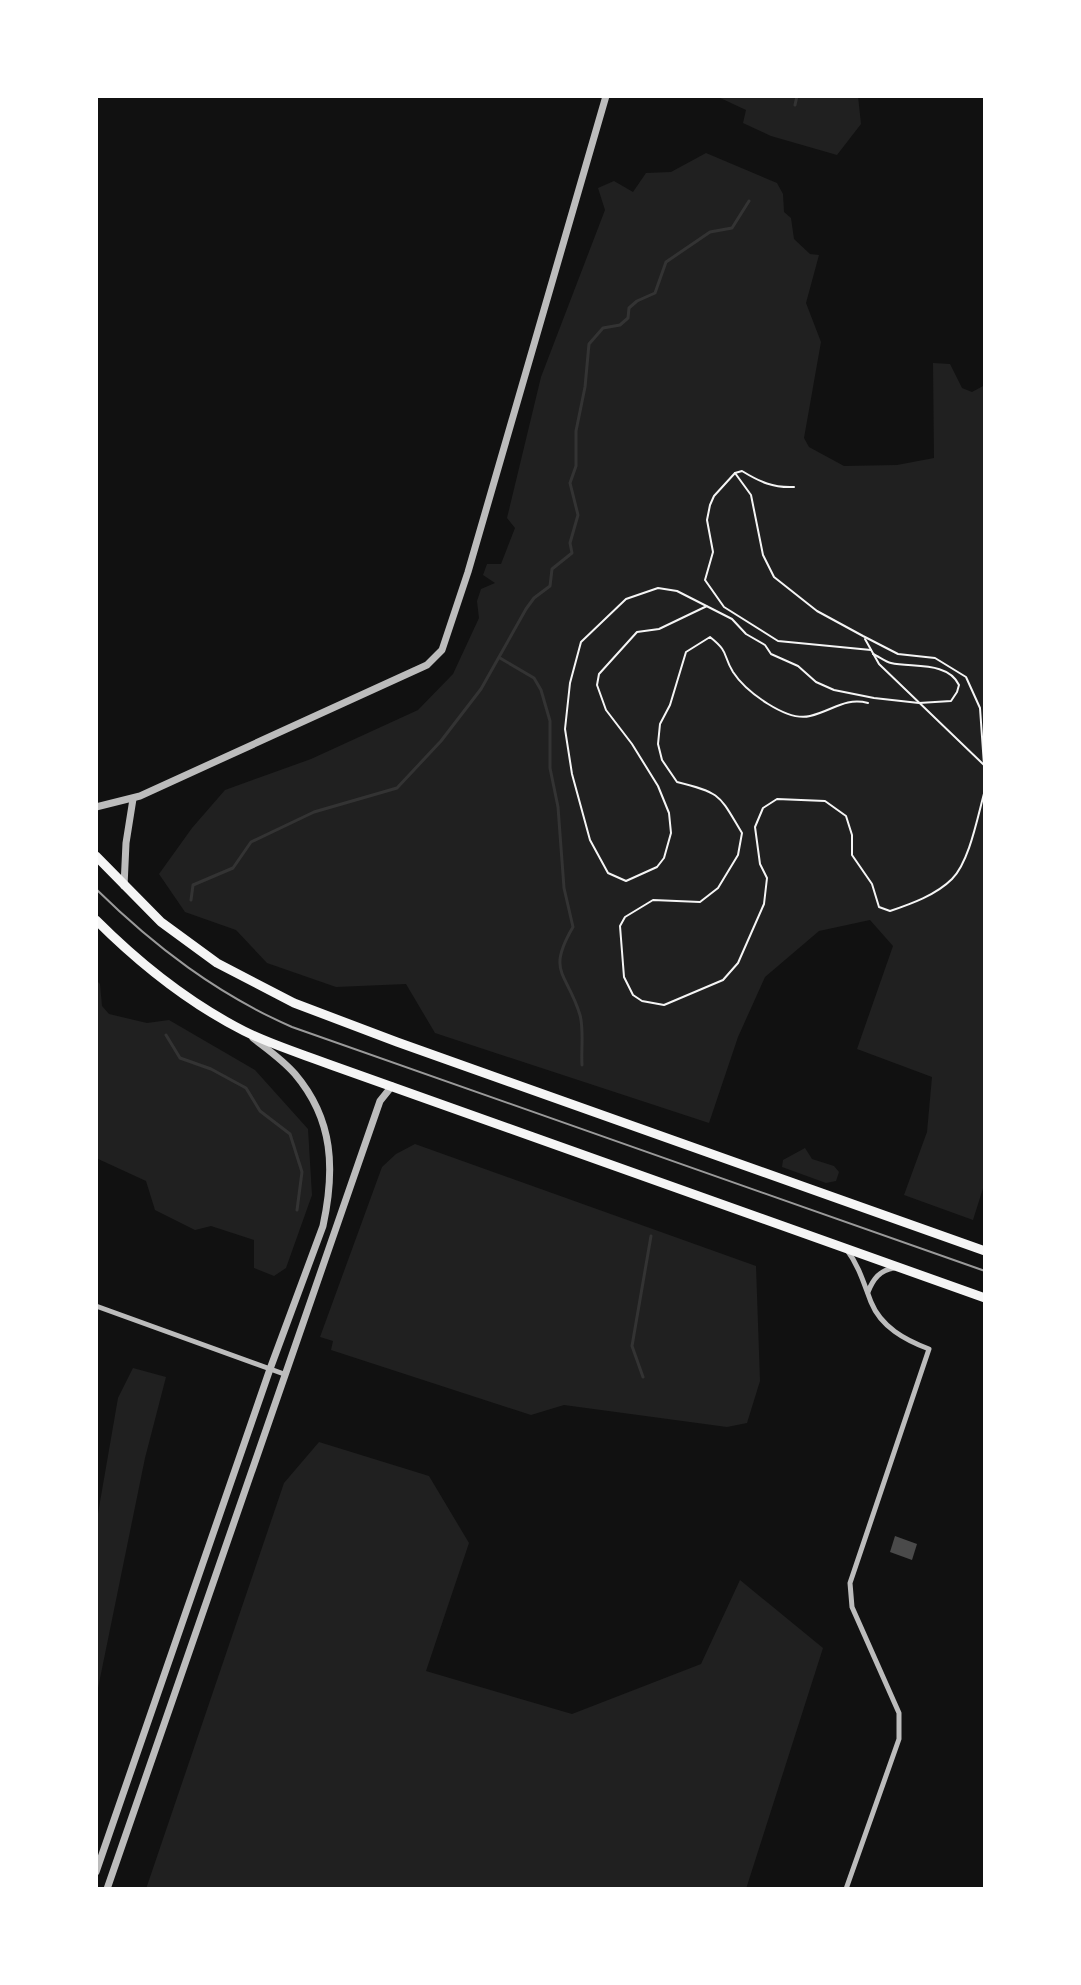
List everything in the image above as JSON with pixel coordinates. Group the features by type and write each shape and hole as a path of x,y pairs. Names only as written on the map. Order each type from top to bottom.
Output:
{"main road":[{"path":"96,856 161,922 217,963 294,1003 985,1251"},
{"path":"96,920 128,953 168,984 245,1031 985,1298"}],"street":[{"path":"96,807 133,799 427,665 442,650 606,96"},
{"path":"124,886 133,799"},
{"path":"96,1872 270,1369 323,1226 332,1168 326,1132 313,1101 295,1074 245,1031"},
{"path":"107,1889 380,1101 392,1086"},
{"path":"846,1249 859,1270 872,1305 889,1328 929,1349 850,1583 852,1607 899,1713 901,1726 846,1889"},
{"path":"868,1293 875,1278 887,1269 897,1267"},
{"path":"96,1306 284,1374"}],"path":[{"path":"707,606 699,607 659,629 637,632 599,674 597,685 600,697 658,786 669,813 671,833 664,858 657,867 626,881 618,879 608,873 590,840 566,748 566,713 575,658 581,642 626,599 658,588 677,591 707,606 721,615 732,619 746,634 765,645 771,654 798,666 816,682 834,690 919,703 951,701 957,692 959,685 949,673 924,665 891,663 872,652 778,641 724,607 705,580 713,552 707,520 714,496 735,473 742,471 761,483 794,487"},
{"path":"735,473 751,495 763,555 774,577 817,611 863,636 898,654 935,658 966,677 980,708 985,782"},
{"path":"863,636 879,664 984,765"},
{"path":"868,703 854,699 810,716 793,718 751,691 733,672 724,649 710,637 686,652 670,705 660,724 658,744 662,760 677,782 707,790 721,799 742,833 738,855 718,888 700,902 653,900 625,917 620,926 622,965 633,995 642,1001 664,1005 723,980 738,963 764,904 767,878 760,864 755,827 763,808 777,799 825,801 846,816 852,835 852,855 872,884 879,907 890,911 918,901 953,878 968,850 985,790"}],"shaded area":[{"path":"716,96 858,96 861,124 837,155 771,136 743,123 746,110"},
{"path":"706,153 777,183 783,194 784,212 791,218 794,239 810,254 819,255 806,303 821,342 804,438 809,447 844,466 897,465 934,458 933,363 950,364 962,388 972,392 985,385 985,1182 973,1220 904,1195 927,1132 932,1077 857,1049 893,946 870,920 819,931 765,977 738,1037 709,1123 435,1033 406,984 336,987 267,963 236,930 185,912 159,874 192,828 225,790 311,759 418,710 453,674 479,618 477,601 481,589 495,583 483,575 487,564 501,564 515,528 507,518 541,377 605,210 598,188 614,181 633,192 646,173 671,172"},
{"path":"96,980 100,984 102,1006 109,1014 147,1023 169,1020 255,1070 308,1129 312,1195 286,1268 274,1276 254,1268 254,1240 211,1226 195,1230 155,1210 146,1181 96,1158"},
{"path":"415,1144 756,1266 760,1381 747,1423 727,1427 564,1405 531,1415 331,1350 333,1341 320,1337 382,1167 396,1154"},
{"path":"805,1148 812,1159 834,1166 839,1172 836,1181 826,1183 782,1167 783,1160"},
{"path":"133,1368 166,1377 145,1458 96,1698 96,1525 118,1398"},
{"path":"319,1442 429,1476 469,1543 426,1671 572,1714 701,1664 740,1580 823,1648 746,1889 146,1889 284,1483"}],"building":[{"path":"895,1536 917,1544 912,1560 890,1552"}],"waterway":[{"path":"795,105 797,96"},
{"path":"191,900 193,885 233,868 251,842 314,812 397,788 441,741 481,689 526,609 534,598 550,586 552,569 572,553 570,543 578,515 570,483 576,466 576,431 589,344 603,328 620,325 628,318 629,308 637,301 655,293 666,262 710,232 732,228 749,201"},
{"path":"500,658 534,678 550,721 550,768 558,807 564,888 573,927 565,942 560,964 580,1015 582,1065"},
{"path":"166,1035 180,1058 211,1069 246,1088 260,1111 290,1134 302,1172 297,1210"},
{"path":"643,1377 632,1346 651,1236"}],"tram line":[{"path":"96,889 188,967 238,1000 292,1027 985,1271"}]}
